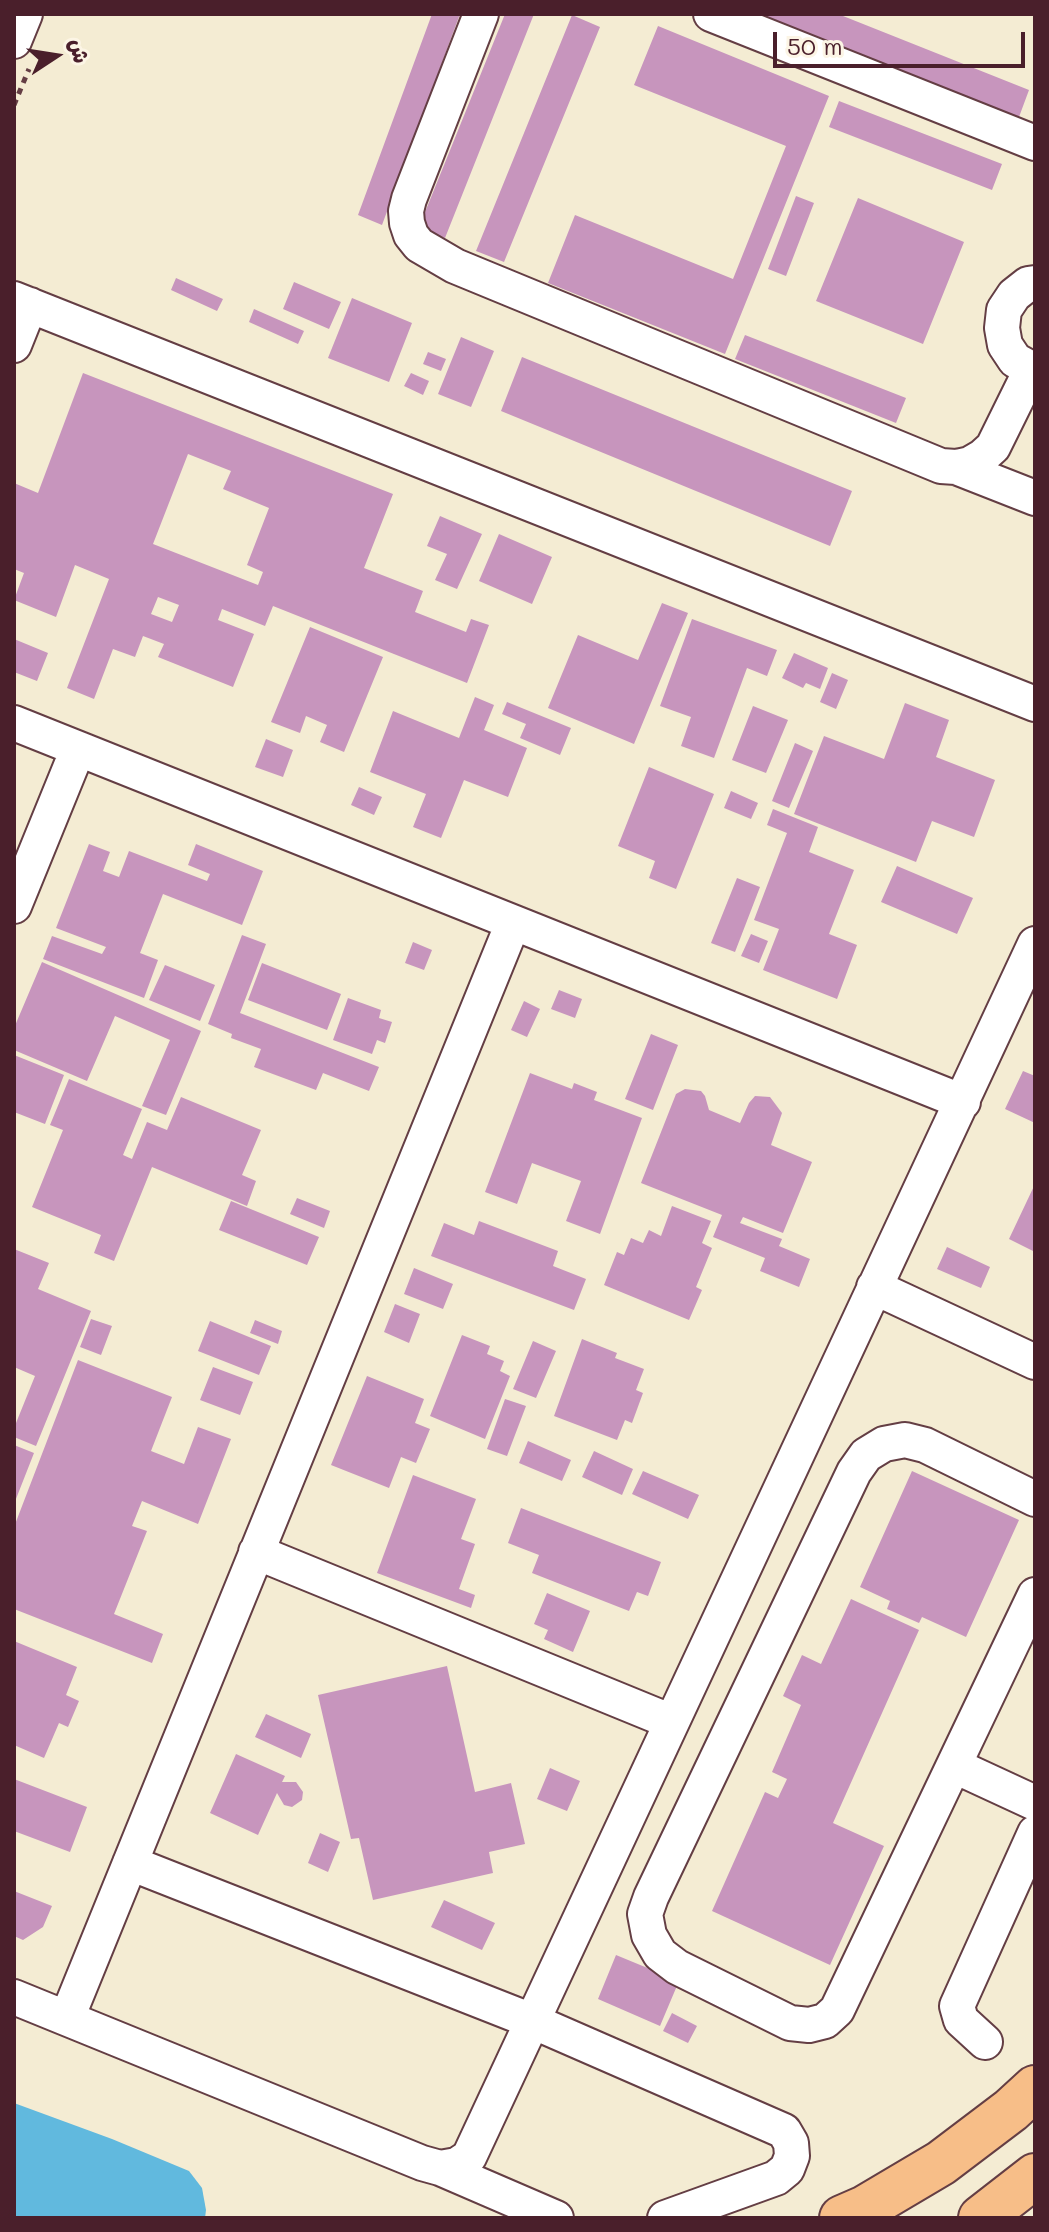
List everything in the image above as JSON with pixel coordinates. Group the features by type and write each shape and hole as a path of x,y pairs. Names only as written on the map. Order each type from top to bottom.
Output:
{"highway":[{"path":"842,2218 865,2208 941,2163 1035,2088"},
{"path":"981,2218 1035,2176"}],"street":[{"path":"14,41 25,14"},
{"path":"481,14 409,199 407,223 419,245 455,266 941,466 956,467 1035,498"},
{"path":"711,14 1035,143"},
{"path":"956,467 982,457 993,447 1033,370 1015,360 1005,345 1002,328 1004,310 1014,295 1028,284 1035,283"},
{"path":"14,345 22,302 1035,704"},
{"path":"14,723 963,1102"},
{"path":"14,906 78,749"},
{"path":"67,2018 513,923"},
{"path":"440,2168 457,2165 469,2157 1035,944"},
{"path":"874,1287 1035,1362"},
{"path":"1035,1499 925,1445 905,1440 884,1444 866,1455 854,1472 651,1897 645,1914 649,1935 660,1954 677,1967 790,2023 809,2025 825,2021 837,2010 1035,1595"},
{"path":"256,1552 672,1722"},
{"path":"955,1766 1035,1803"},
{"path":"985,2042 961,2020 957,2006 1035,1833"},
{"path":"130,1863 532,2021 784,2131 791,2143 792,2156 787,2169 776,2178 665,2218"},
{"path":"14,1997 440,2168 556,2218"}],"water":[{"path":"14,2103 189,2171 202,2188 205,2218 14,2218"}],"building":[{"path":"432,14 460,14 382,225 358,215"},
{"path":"505,14 534,14 445,238 419,227"},
{"path":"759,14 838,14 1029,90 1019,117"},
{"path":"572,15 600,27 504,262 476,251"},
{"path":"658,26 829,96 725,354 548,283 575,215 733,279 786,146 634,85"},
{"path":"839,101 1002,164 992,190 829,127"},
{"path":"796,196 814,203 786,276 768,269"},
{"path":"858,198 964,242 923,344 816,301"},
{"path":"176,278 223,299 217,311 171,290"},
{"path":"294,282 341,302 329,329 283,309"},
{"path":"352,298 412,323 389,382 328,358"},
{"path":"254,309 304,331 298,344 249,322"},
{"path":"745,335 906,398 896,423 735,359"},
{"path":"461,337 494,351 471,407 438,394"},
{"path":"428,352 446,359 441,371 423,364"},
{"path":"522,357 852,491 830,546 501,411"},
{"path":"83,373 393,494 364,568 423,591 415,612 466,632 471,619 489,625 467,683 273,606 265,626 222,609 218,620 254,634 233,687 158,657 164,644 143,636 135,657 113,649 94,699 67,688 109,579 75,565 56,617 14,600 24,573 14,569 14,483 38,493","holes":["188,454 231,471 223,489 269,508 247,565 263,572 258,585 153,544","158,597 179,605 172,622 151,614"]},
{"path":"411,373 429,381 423,395 404,386"},
{"path":"440,516 482,534 457,589 435,580 447,554 427,546"},
{"path":"499,534 552,557 532,604 479,581"},
{"path":"662,603 688,613 634,744 548,708 578,635 638,660"},
{"path":"692,619 777,650 767,676 747,668 714,758 681,746 691,717 660,706"},
{"path":"310,627 383,657 344,752 320,742 327,725 306,716 300,733 271,722"},
{"path":"14,639 48,653 37,681 14,672"},
{"path":"794,653 828,668 820,689 806,683 803,688 782,678"},
{"path":"832,673 848,680 836,709 820,702"},
{"path":"475,697 494,705 484,730 527,748 508,797 464,780 441,838 413,827 426,794 370,772 393,711 459,738"},
{"path":"507,702 571,728 560,755 520,738 526,724 502,714"},
{"path":"905,703 949,720 936,757 995,780 974,837 932,821 916,862 794,814 824,736 884,759"},
{"path":"753,706 788,720 766,773 732,760"},
{"path":"266,739 293,750 283,777 255,767"},
{"path":"795,743 813,751 789,808 772,801"},
{"path":"649,767 714,794 676,889 649,878 655,861 618,846"},
{"path":"359,787 382,797 374,815 351,805"},
{"path":"731,791 758,803 751,819 724,808"},
{"path":"773,809 818,827 809,852 854,870 829,934 857,945 837,999 763,970 779,929 754,920 787,833 767,825"},
{"path":"89,844 110,852 103,871 119,877 129,851 207,881 210,874 188,865 196,844 263,871 242,925 163,894 140,953 158,960 144,998 43,959 52,936 102,954 106,947 56,928"},
{"path":"897,866 973,898 957,934 881,902"},
{"path":"737,878 760,887 735,952 711,943"},
{"path":"751,934 768,941 759,963 741,956"},
{"path":"242,935 266,944 240,1013 379,1067 369,1091 323,1073 316,1090 254,1067 261,1049 231,1038 232,1034 208,1024"},
{"path":"413,942 432,950 424,970 405,963"},
{"path":"42,962 201,1031 166,1115 142,1106 170,1040 115,1016 87,1081 14,1050 14,1028"},
{"path":"262,963 341,994 327,1030 248,1000"},
{"path":"165,965 215,985 200,1021 149,1000"},
{"path":"559,990 582,999 575,1018 551,1009"},
{"path":"348,998 381,1010 379,1018 392,1022 385,1043 377,1040 372,1054 333,1040"},
{"path":"524,1001 540,1009 527,1037 511,1030"},
{"path":"651,1034 678,1045 653,1110 625,1099"},
{"path":"14,1055 64,1075 45,1124 14,1112"},
{"path":"1023,1071 1035,1076 1035,1123 1005,1109"},
{"path":"530,1073 572,1089 574,1083 597,1092 594,1100 642,1118 600,1234 566,1221 581,1181 532,1163 517,1204 485,1192"},
{"path":"69,1079 142,1109 123,1155 132,1159 147,1122 167,1130 181,1097 261,1130 242,1175 256,1181 247,1206 152,1167 114,1261 94,1253 101,1235 32,1207 63,1130 50,1125"},
{"path":"685,1089 701,1091 709,1110 740,1123 755,1096 770,1097 782,1113 771,1145 812,1162 783,1233 743,1217 740,1223 782,1239 779,1246 810,1259 799,1287 760,1271 765,1258 713,1237 722,1215 641,1183 676,1094"},
{"path":"1035,1184 1035,1252 1009,1239"},
{"path":"297,1198 330,1211 324,1228 290,1214"},
{"path":"231,1201 319,1237 307,1265 219,1230"},
{"path":"672,1206 711,1221 702,1243 712,1248 696,1287 702,1290 689,1320 604,1285 617,1252 624,1255 631,1238 643,1243 649,1230 661,1236"},
{"path":"479,1221 558,1251 553,1266 586,1279 574,1310 431,1256 444,1223 474,1235"},
{"path":"947,1247 990,1267 981,1288 937,1269"},
{"path":"14,1249 49,1263 38,1289 91,1311 36,1446 14,1437 14,1428 35,1376 14,1367"},
{"path":"414,1268 453,1284 443,1309 404,1294"},
{"path":"395,1304 420,1314 409,1343 384,1332"},
{"path":"91,1319 112,1326 101,1355 80,1347"},
{"path":"255,1320 282,1331 278,1344 250,1333"},
{"path":"210,1321 271,1346 259,1375 198,1351"},
{"path":"462,1335 490,1346 487,1354 504,1361 500,1371 510,1376 485,1439 430,1416"},
{"path":"582,1339 617,1353 615,1358 644,1369 636,1390 643,1393 632,1423 625,1420 617,1440 554,1416"},
{"path":"533,1341 556,1351 536,1398 513,1389"},
{"path":"78,1360 172,1397 151,1451 184,1464 198,1427 231,1439 198,1524 142,1501 132,1526 147,1531 114,1614 163,1634 152,1663 14,1609 14,1527"},
{"path":"213,1367 253,1382 240,1415 200,1400"},
{"path":"367,1376 424,1399 415,1423 430,1429 416,1463 401,1457 389,1488 331,1465"},
{"path":"505,1399 526,1406 507,1456 487,1449"},
{"path":"528,1441 571,1460 562,1481 519,1463"},
{"path":"14,1445 34,1453 14,1504"},
{"path":"594,1451 633,1469 622,1495 582,1477"},
{"path":"643,1471 699,1495 688,1519 632,1494"},
{"path":"912,1471 1019,1520 966,1637 922,1617 919,1623 887,1609 890,1601 860,1587"},
{"path":"413,1475 476,1499 461,1539 475,1544 459,1589 475,1595 471,1608 377,1573"},
{"path":"521,1508 661,1562 648,1596 637,1592 629,1611 532,1573 539,1555 508,1543"},
{"path":"547,1593 590,1611 573,1652 544,1639 548,1630 534,1624"},
{"path":"851,1599 919,1630 833,1823 884,1846 830,1965 712,1911 765,1792 778,1798 787,1779 772,1772 801,1705 783,1696 802,1655 821,1664"},
{"path":"14,1641 77,1667 66,1695 79,1701 68,1727 59,1723 44,1758 14,1745"},
{"path":"447,1666 475,1792 511,1783 525,1844 489,1852 493,1873 373,1900 359,1838 351,1839 318,1695"},
{"path":"266,1714 311,1734 301,1758 255,1737"},
{"path":"236,1754 285,1776 282,1782 296,1782 303,1792 302,1800 292,1807 284,1805 277,1793 258,1835 210,1813"},
{"path":"550,1768 580,1781 567,1811 537,1799"},
{"path":"14,1779 87,1807 70,1852 14,1831"},
{"path":"320,1833 340,1842 328,1872 308,1863"},
{"path":"14,1891 52,1906 43,1927 23,1940 14,1936"},
{"path":"444,1900 495,1923 482,1950 431,1927"},
{"path":"616,1955 679,1981 660,2026 598,1999"},
{"path":"672,2013 697,2026 688,2043 663,2031"}]}
